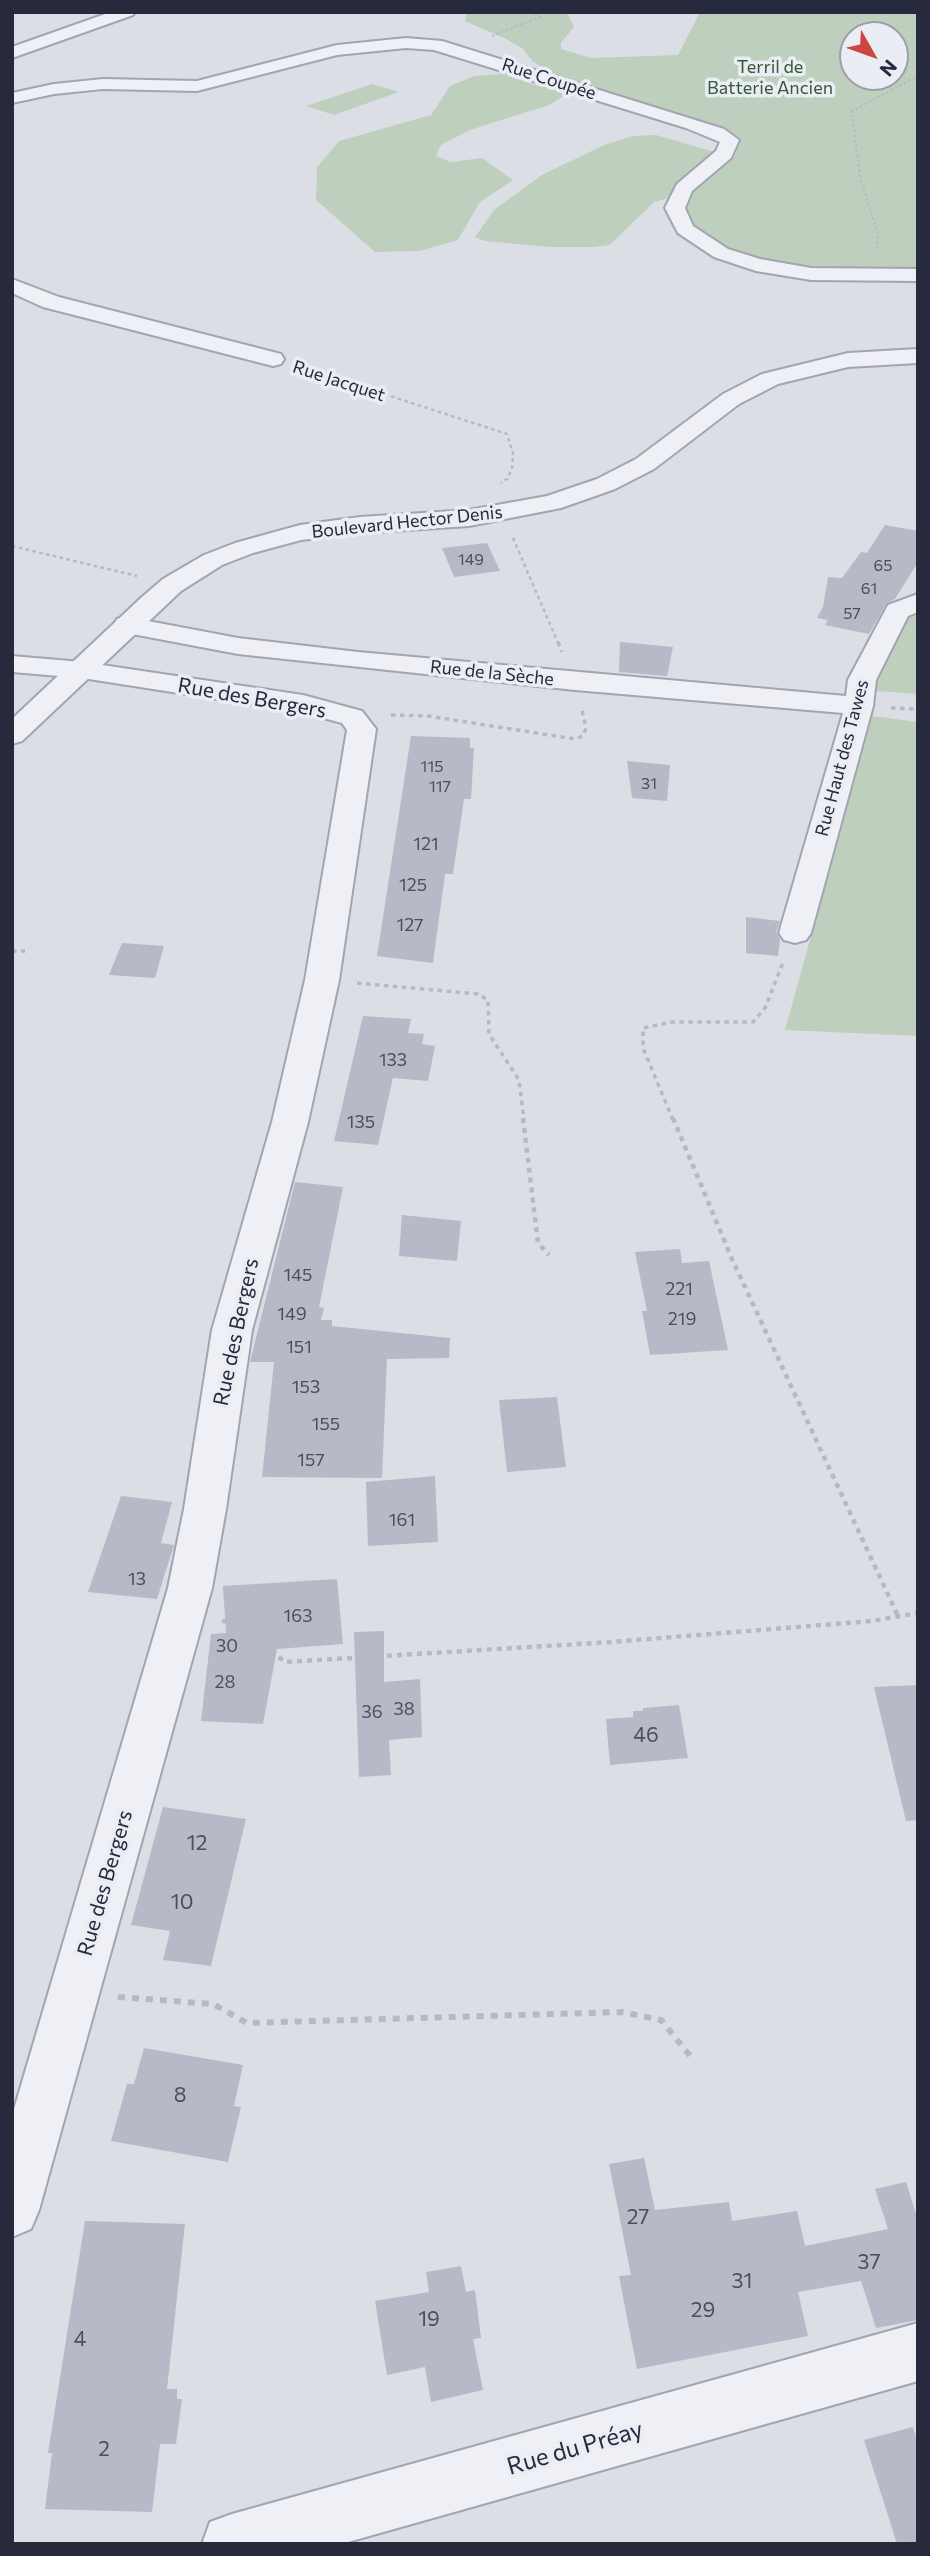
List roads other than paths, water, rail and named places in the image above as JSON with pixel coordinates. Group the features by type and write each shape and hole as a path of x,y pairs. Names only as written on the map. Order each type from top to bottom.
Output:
{"street":[{"path":"12,53 127,12"},
{"name":"Rue Coupée","path":"12,98 54,89 103,84 197,86 315,55 362,47 425,44 459,51 692,124 730,140 724,154 684,188 676,202 675,208 681,224 707,246 739,260 818,275 918,275"},
{"name":"Rue Jacquet","path":"12,285 51,302 273,359"},
{"name":"Boulevard Hector Denis","path":"12,735 172,585 213,561 244,548 300,533 360,525 502,514 562,500 625,476 660,454 731,399 770,379 848,360 918,356"},
{"name":"Rue Haut des Tawes","path":"795,933 859,706 862,680 897,611 918,602"},
{"name":"Rue de la Sèche","path":"127,625 238,646 575,682 859,706"},
{"path":"12,664 82,670"},
{"name":"Rue des Bergers","path":"12,2210 183,1619 205,1509 222,1382 232,1330 290,1122 322,980 362,729 352,717 303,704 82,670"},
{"name":"Rue du Préay","path":"232,2544 918,2352"}],"park label":[{"name":"Terril de Batterie Ancien","path":"770,77"}]}
